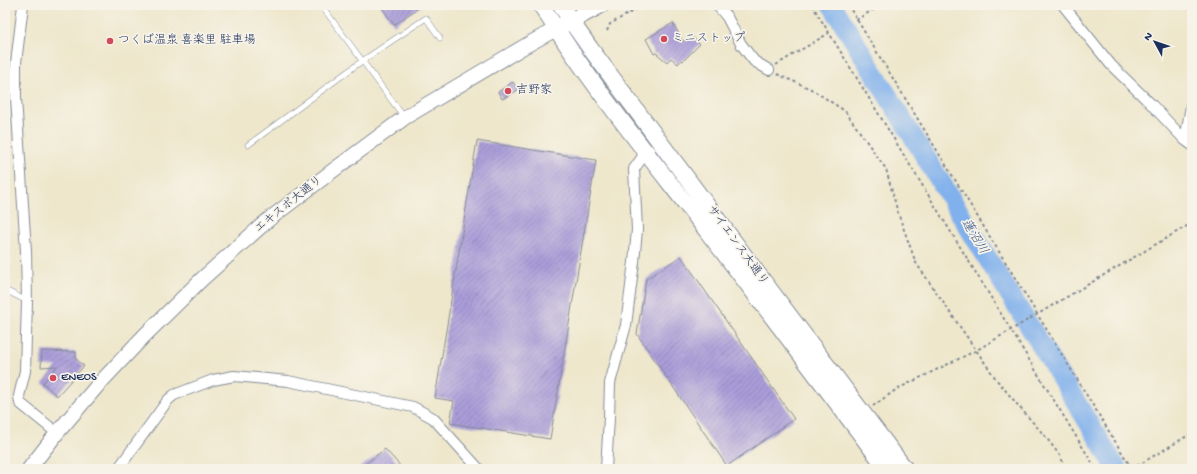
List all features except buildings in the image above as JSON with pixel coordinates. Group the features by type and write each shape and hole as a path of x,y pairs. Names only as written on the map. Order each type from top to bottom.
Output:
{"main road":[{"name":"サイエンス大通り","path":"541,5 580,63 646,152 887,469"},
{"name":"サイエンス大通り","path":"561,5 571,21 660,142 863,414 906,469"},
{"name":"エキスポ大通り","path":"29,469 57,433 98,385 134,347 202,279 268,220 404,118 505,58 601,5"}],"street":[{"path":"23,5 16,63 16,98 26,251 27,301 25,371 19,396 20,403 57,433"},
{"path":"717,5 727,17 741,44 754,61 769,70"},
{"path":"1063,5 1111,65 1188,142"},
{"path":"1188,142 1192,104"},
{"path":"606,469 610,383 626,325 637,230 634,169 646,152 660,142"},
{"path":"118,469 168,400 174,395 213,380 234,376 288,381 413,407 433,418 479,469"}],"lane":[{"path":"321,5 404,118"},
{"path":"248,145 362,61 426,18 440,38"},
{"path":"5,290 27,301"}],"path":[{"path":"607,31 610,24 644,5"},
{"path":"812,5 1096,469"},
{"path":"848,5 1132,469 1192,433"},
{"path":"856,20 881,5"},
{"path":"769,70 829,33"},
{"path":"769,70 811,89 845,111 886,170 898,213 916,263 996,379 1061,457 1065,469"},
{"path":"863,414 897,389 977,350 1192,223"}],"waterway":[{"name":"蓮沼川","path":"832,5 1117,469"}],"place":[{"name":"ミニストップ","path":"664,39"},
{"name":"つくば温泉 喜楽里 駐車場","path":"110,41"},
{"name":"吉野家","path":"508,91"},
{"name":"ENEOS","path":"53,378"}]}
